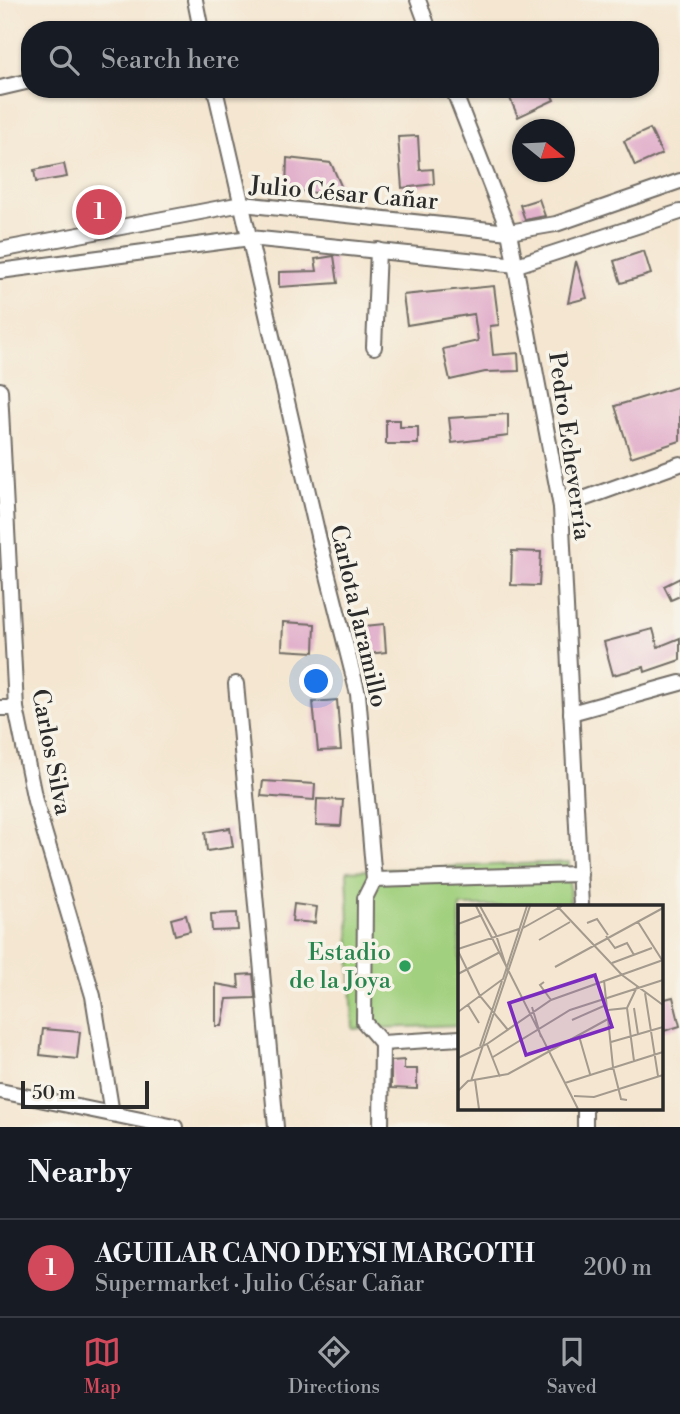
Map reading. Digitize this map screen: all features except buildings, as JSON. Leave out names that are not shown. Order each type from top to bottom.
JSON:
[{"type":"street","points":[[195,0],[199,21]]},
{"type":"street","points":[[418,0],[426,21]]},
{"type":"street","points":[[0,88],[21,83]]},
{"type":"street","name":"Carlota Jaramillo","points":[[217,98],[319,540],[358,694],[374,880],[365,898],[364,1022],[382,1043]]},
{"type":"street","name":"Pedro Echeverría","points":[[457,98],[509,232],[561,507],[581,905]]},
{"type":"street","name":"Julio César Cañar","points":[[0,250],[242,204],[509,232],[556,223],[680,181]]},
{"type":"street","points":[[0,271],[250,238],[517,265],[680,212]]},
{"type":"street","points":[[374,348],[378,250]]},
{"type":"street","name":"Carlos Silva","points":[[0,390],[16,708],[35,801],[93,996],[112,1114]]},
{"type":"street","points":[[561,507],[680,464]]},
{"type":"street","points":[[571,713],[680,683]]},
{"type":"street","points":[[236,684],[276,1127]]},
{"type":"street","points":[[0,708],[16,708]]},
{"type":"street","points":[[374,880],[580,874]]},
{"type":"street","points":[[381,1127],[382,1043],[458,1038]]},
{"type":"street","points":[[0,1091],[175,1127]]},
{"type":"green space","name":"Estadio de la Joya","points":[[569,862],[570,905],[458,905],[458,1025],[353,1029],[347,871]]},
{"type":"place","name":"AGUILAR CANO DEYSI MARGOTH","points":[[99,212]]},
{"type":"place","name":"Estadio de la Joya","points":[[405,966]]}]
